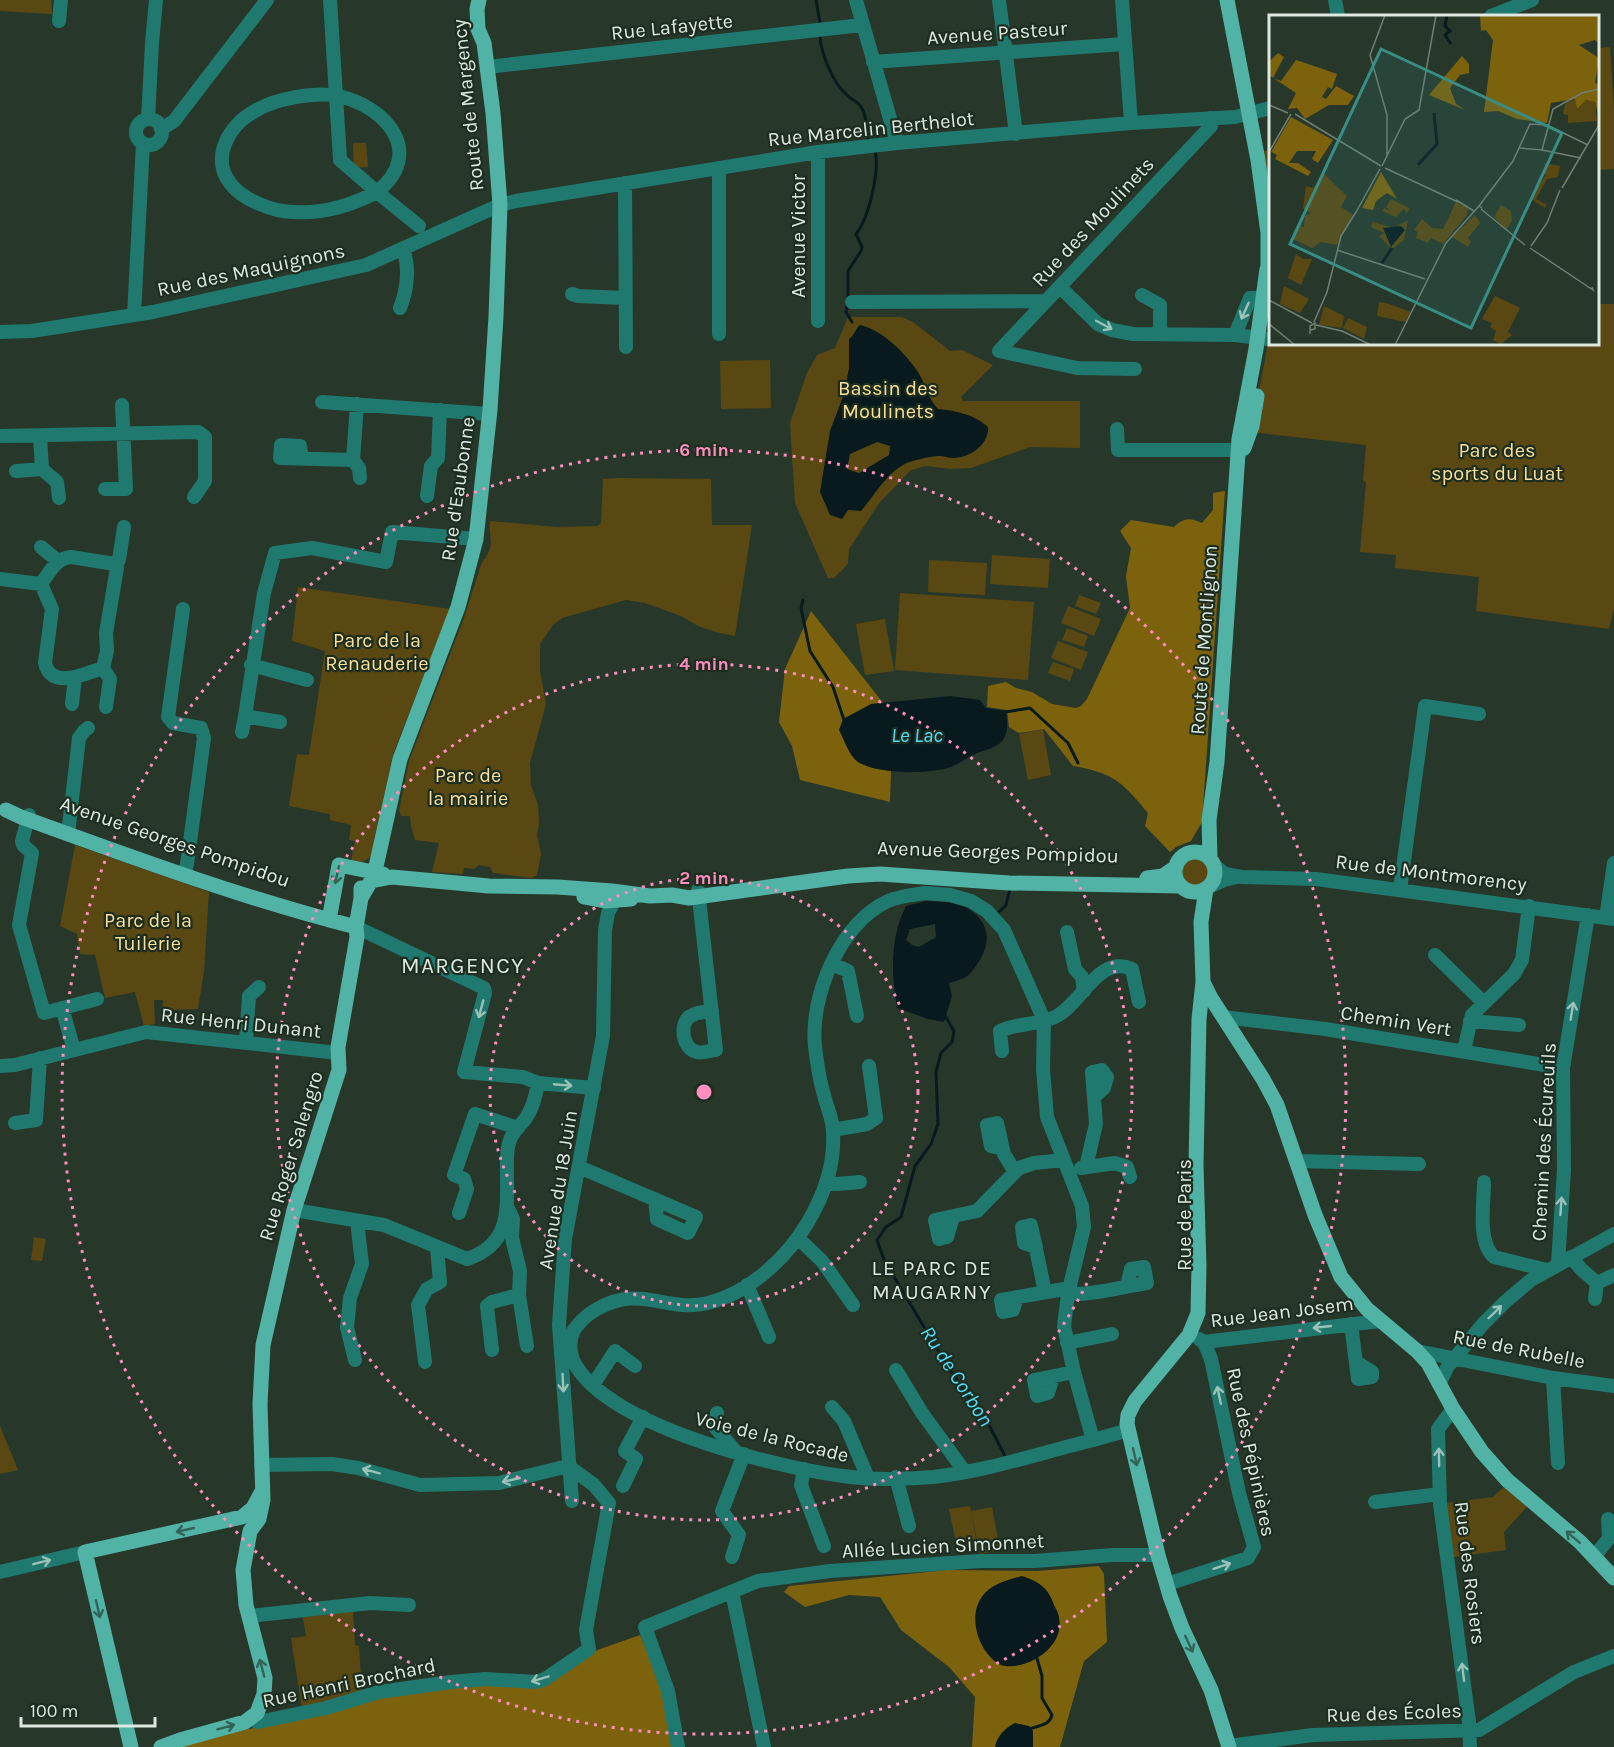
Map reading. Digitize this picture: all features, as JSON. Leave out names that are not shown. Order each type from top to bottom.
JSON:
[{"type":"main road","name":"Route de Margency","points":[[479,0],[478,29],[484,43],[493,113],[500,205]]},
{"type":"main road","name":"Route de Montlignon","points":[[1191,852],[1202,842],[1209,820],[1217,762],[1240,454],[1252,426],[1269,295],[1268,233],[1258,160],[1227,0]]},
{"type":"main road","name":"Rue d'Eaubonne","points":[[375,871],[400,759],[458,607],[476,539],[496,317],[500,205]]},
{"type":"main road","name":"Route de Montlignon","points":[[1262,338],[1263,298],[1267,268]]},
{"type":"main road","name":"Avenue Georges Pompidou","points":[[3,809],[307,915],[330,914],[356,927]]},
{"type":"main road","name":"Route de Montlignon","points":[[1209,820],[1213,862]]},
{"type":"main road","points":[[1191,852],[1202,853],[1213,862],[1215,875],[1209,888],[1197,893],[1183,888],[1175,877],[1176,867],[1182,858],[1191,852]]},
{"type":"main road","name":"Avenue Georges Pompidou","points":[[330,914],[339,865],[375,871],[392,877],[525,887],[576,895],[672,895],[859,875],[904,874],[1009,883],[1183,888]]},
{"type":"main road","name":"Avenue Georges Pompidou","points":[[699,893],[887,867],[1037,879],[1156,878],[1168,874],[1176,867]]},
{"type":"main road","points":[[356,927],[362,881],[367,874],[375,871]]},
{"type":"main road","name":"Avenue Georges Pompidou","points":[[361,898],[371,881],[392,877]]},
{"type":"main road","name":"Rue de Paris","points":[[1183,888],[1196,905],[1201,922],[1203,982],[1198,1019],[1196,1154],[1198,1313],[1196,1338]]},
{"type":"main road","name":"Rue de Paris","points":[[1201,922],[1209,888]]},
{"type":"main road","name":"Rue Roger Salengro","points":[[251,1719],[257,1713],[261,1703],[265,1678],[243,1591],[248,1522],[262,1490],[261,1361],[270,1306],[294,1210],[339,1070],[338,1053],[357,937],[356,927]]},
{"type":"main road","name":"Rue de Paris","points":[[1203,982],[1211,998],[1206,1002],[1204,1010],[1205,1302],[1196,1338],[1135,1401],[1128,1415],[1127,1424],[1158,1556],[1182,1628],[1211,1690],[1229,1746]]},
{"type":"main road","points":[[1211,998],[1271,1091],[1281,1113],[1315,1215],[1341,1277],[1358,1299],[1380,1321],[1428,1363],[1453,1409],[1482,1452],[1507,1480],[1580,1542],[1614,1578]]},
{"type":"main road","points":[[131,1747],[85,1552],[248,1522]]},
{"type":"main road","points":[[161,1747],[251,1719]]},
{"type":"street","points":[[59,21],[61,0]]},
{"type":"street","points":[[148,119],[156,0]]},
{"type":"street","points":[[161,129],[156,122],[148,119],[141,122],[136,129],[137,137],[143,143],[151,144],[158,140],[161,129],[174,121],[267,0]]},
{"type":"street","points":[[330,0],[338,95],[340,160],[418,226]]},
{"type":"street","points":[[856,0],[897,143]]},
{"type":"street","points":[[999,0],[1016,134]]},
{"type":"street","points":[[1122,0],[1131,123]]},
{"type":"street","points":[[1335,0],[1338,15]]},
{"type":"street","points":[[1494,15],[1532,0]]},
{"type":"street","name":"Rue Lafayette","points":[[487,68],[862,26]]},
{"type":"street","name":"Avenue Pasteur","points":[[873,62],[1124,44]]},
{"type":"street","points":[[338,95],[365,107],[384,120],[391,126],[398,141],[397,171],[390,182],[377,192],[344,206],[322,211],[294,213],[273,209],[241,193],[230,183],[223,169],[221,155],[226,138],[238,123],[252,112],[268,104],[286,98],[338,95]]},
{"type":"street","name":"Rue Marcelin Berthelot","points":[[500,205],[719,168],[897,143],[1210,118],[1248,114],[1269,108]]},
{"type":"street","name":"Rue des Moulinets","points":[[1136,369],[1077,368],[999,351],[1210,126],[1210,118]]},
{"type":"street","points":[[134,315],[143,143]]},
{"type":"street","name":"Avenue Victor","points":[[818,153],[818,321]]},
{"type":"street","points":[[719,168],[720,334]]},
{"type":"street","points":[[625,183],[626,347]]},
{"type":"street","name":"Rue des Maquignons","points":[[0,332],[32,331],[134,315],[366,265],[500,205]]},
{"type":"street","points":[[400,308],[406,294],[406,256],[403,249]]},
{"type":"street","points":[[1060,287],[1098,324],[1112,330],[1133,334],[1235,335],[1262,338]]},
{"type":"street","points":[[572,294],[625,298]]},
{"type":"street","points":[[1142,295],[1160,305],[1160,333]]},
{"type":"street","points":[[1235,335],[1250,298],[1263,298]]},
{"type":"street","points":[[852,302],[1045,301]]},
{"type":"street","points":[[322,402],[489,414]]},
{"type":"street","points":[[357,404],[353,460],[359,468],[360,478]]},
{"type":"street","points":[[105,489],[126,489],[122,405]]},
{"type":"street","points":[[427,496],[430,466],[438,458],[440,410]]},
{"type":"street","points":[[1117,429],[1118,450],[1240,454]]},
{"type":"street","points":[[0,436],[198,432],[205,437],[206,481],[194,497]]},
{"type":"street","points":[[40,436],[42,468],[57,482],[60,498]]},
{"type":"street","points":[[302,458],[353,460]]},
{"type":"street","points":[[16,471],[42,468]]},
{"type":"street","points":[[115,564],[119,560],[124,527]]},
{"type":"street","points":[[242,732],[251,665],[274,553],[312,548],[386,562],[392,532],[476,539]]},
{"type":"street","points":[[42,547],[58,561]]},
{"type":"street","points":[[41,584],[58,561],[63,558],[71,557],[115,564]]},
{"type":"street","points":[[106,707],[110,679],[103,668],[107,651],[106,633],[115,587],[117,568],[115,564]]},
{"type":"street","points":[[0,579],[41,584]]},
{"type":"street","points":[[41,584],[52,609],[46,668],[58,678],[75,677],[103,668]]},
{"type":"street","points":[[183,609],[168,717],[173,723],[198,727],[204,734],[184,872]]},
{"type":"street","points":[[251,665],[307,681]]},
{"type":"street","points":[[72,704],[75,677]]},
{"type":"street","points":[[1400,890],[1425,706],[1479,714]]},
{"type":"street","points":[[245,716],[280,722]]},
{"type":"street","points":[[68,831],[79,738],[88,729]]},
{"type":"street","points":[[28,817],[23,845],[32,854],[20,925],[44,1012],[97,999]]},
{"type":"street","name":"Rue de Montmorency","points":[[1213,862],[1225,874],[1242,877],[1316,879],[1610,918]]},
{"type":"street","points":[[1610,918],[1614,863]]},
{"type":"street","name":"Rue de Montmorency","points":[[1209,888],[1224,880],[1242,877]]},
{"type":"street","points":[[699,893],[712,1011]]},
{"type":"street","name":"Voie de la Rocade","points":[[925,893],[971,901],[987,911],[1004,930],[1044,1020],[1043,1069],[1047,1117],[1083,1206],[1084,1227],[1069,1291],[1064,1326],[1092,1440],[965,1472],[932,1477],[854,1478],[740,1454],[692,1439],[624,1407],[593,1385],[574,1363],[570,1349],[572,1336],[578,1325],[599,1308],[625,1298],[690,1306],[709,1303],[747,1286],[770,1268],[798,1238],[818,1204],[831,1165],[833,1130],[818,1070],[814,1041],[818,1008],[832,964],[842,942],[861,920],[888,901],[925,893]]},
{"type":"street","name":"Avenue du 18 Juin","points":[[572,1501],[559,1325],[565,1239],[603,1036],[607,895]]},
{"type":"street","points":[[1465,1046],[1472,1015],[1514,974],[1522,960],[1529,906]]},
{"type":"street","name":"Chemin des Écureuils","points":[[1552,1267],[1564,1170],[1563,1068],[1588,915]]},
{"type":"street","points":[[356,927],[484,988],[485,993],[464,1072],[523,1077],[538,1083],[594,1088]]},
{"type":"street","points":[[1067,932],[1075,969],[1082,976],[1084,991]]},
{"type":"street","points":[[1436,955],[1484,1003]]},
{"type":"street","points":[[832,964],[848,971],[857,1016]]},
{"type":"street","points":[[1002,1051],[1000,1031],[1054,1017],[1064,1011],[1095,977],[1105,970],[1122,964],[1132,969],[1139,1002]]},
{"type":"street","points":[[246,1042],[249,996],[259,987]]},
{"type":"street","points":[[62,1008],[74,1050]]},
{"type":"street","name":"Chemin Vert","points":[[1223,1017],[1325,1029],[1563,1068]]},
{"type":"street","points":[[1470,1021],[1519,1025]]},
{"type":"street","name":"Rue Henri Dunant","points":[[0,1066],[146,1032],[338,1053]]},
{"type":"street","points":[[15,1123],[36,1120],[40,1058]]},
{"type":"street","points":[[833,1130],[867,1124],[876,1118],[869,1066]]},
{"type":"street","points":[[527,1346],[519,1295],[520,1271],[506,1236],[507,1156],[510,1139],[527,1117],[534,1102],[538,1083]]},
{"type":"street","points":[[1086,1167],[1096,1124],[1095,1097]]},
{"type":"street","points":[[459,1213],[467,1189],[464,1179],[454,1175],[475,1114],[518,1128]]},
{"type":"street","points":[[1003,1149],[1008,1163],[1015,1172]]},
{"type":"street","points":[[1297,1161],[1419,1164]]},
{"type":"street","points":[[953,1217],[977,1211],[1015,1172],[1034,1163],[1086,1167],[1115,1163],[1127,1167],[1130,1177]]},
{"type":"street","points":[[579,1167],[655,1199]]},
{"type":"street","points":[[826,1182],[837,1184],[860,1182]]},
{"type":"street","points":[[1484,1182],[1483,1242],[1488,1252],[1494,1257],[1552,1267]]},
{"type":"street","points":[[294,1210],[384,1225],[467,1259],[482,1254],[506,1236]]},
{"type":"street","points":[[356,1360],[347,1327],[350,1298],[362,1264],[357,1221]]},
{"type":"street","points":[[1439,1384],[1448,1366],[1483,1324],[1532,1280],[1614,1234]]},
{"type":"street","points":[[798,1238],[822,1261],[853,1305]]},
{"type":"street","points":[[1036,1247],[1045,1292]]},
{"type":"street","points":[[425,1362],[418,1305],[427,1289],[440,1282],[437,1248]]},
{"type":"street","points":[[1571,1257],[1597,1283]]},
{"type":"street","points":[[1597,1283],[1614,1275]]},
{"type":"street","points":[[1594,1299],[1597,1283]]},
{"type":"street","points":[[747,1286],[769,1337]]},
{"type":"street","points":[[1017,1297],[1045,1292],[1126,1286]]},
{"type":"street","points":[[492,1350],[487,1306],[492,1302],[519,1295]]},
{"type":"street","name":"Rue Jean Josem","points":[[1196,1338],[1380,1321]]},
{"type":"street","points":[[1351,1324],[1356,1362]]},
{"type":"street","points":[[1067,1343],[1112,1334]]},
{"type":"street","name":"Rue des Pépinières","points":[[1167,1584],[1248,1558],[1254,1547],[1239,1493],[1211,1359],[1196,1338]]},
{"type":"street","points":[[593,1385],[615,1351],[635,1365]]},
{"type":"street","name":"Rue de Rubelle","points":[[1417,1351],[1457,1357],[1553,1378],[1614,1386]]},
{"type":"street","points":[[896,1370],[922,1413],[965,1472]]},
{"type":"street","points":[[1053,1377],[1074,1372]]},
{"type":"street","points":[[1553,1378],[1558,1463]]},
{"type":"street","points":[[832,1407],[844,1421],[868,1478]]},
{"type":"street","name":"Rue des Rosiers","points":[[1453,1409],[1438,1429],[1440,1494],[1470,1730],[1470,1747]]},
{"type":"street","points":[[717,1413],[714,1426],[740,1454],[722,1511],[740,1535],[732,1557]]},
{"type":"street","points":[[623,1486],[636,1460],[624,1451],[643,1417]]},
{"type":"street","points":[[1092,1440],[1130,1430]]},
{"type":"street","points":[[261,1465],[332,1464],[358,1468],[420,1485],[499,1483],[568,1467]]},
{"type":"street","name":"Rue Henri Brochard","points":[[251,1719],[258,1722],[286,1717],[379,1692],[451,1682],[485,1679],[536,1682],[589,1649],[586,1630],[609,1503],[594,1485],[568,1467]]},
{"type":"street","points":[[804,1469],[801,1485],[824,1546]]},
{"type":"street","points":[[896,1477],[909,1526]]},
{"type":"street","points":[[1375,1502],[1440,1494]]},
{"type":"street","points":[[1594,1557],[1609,1538],[1608,1519]]},
{"type":"street","points":[[0,1572],[85,1552]]},
{"type":"street","name":"Allée Lucien Simonnet","points":[[678,1747],[668,1691],[645,1627],[758,1581],[830,1571],[981,1561],[1035,1561],[1112,1555],[1158,1556]]},
{"type":"street","points":[[732,1592],[764,1747]]},
{"type":"street","points":[[249,1616],[370,1603],[409,1605]]},
{"type":"street","name":"Rue des Écoles","points":[[1229,1746],[1313,1735],[1479,1730],[1574,1672],[1614,1656]]},
{"type":"green space","points":[[0,0],[51,0],[52,14],[0,11]]},
{"type":"green space","points":[[1610,47],[1614,110],[1614,169],[1599,170],[1599,48]]},
{"type":"green space","points":[[353,143],[366,143],[368,167],[354,168]]},
{"type":"green space","points":[[1269,150],[1269,187],[1264,151]]},
{"type":"green space","name":"Parc des sports du Luat","points":[[1599,304],[1614,304],[1614,608],[1609,629],[1476,611],[1479,577],[1395,568],[1396,555],[1360,552],[1366,482],[1363,481],[1366,445],[1251,432],[1269,338],[1269,345],[1599,345]]},
{"type":"green space","name":"Bassin des Moulinets","points":[[848,317],[902,317],[913,322],[950,351],[962,350],[993,365],[961,397],[963,401],[1080,401],[1080,448],[1030,447],[971,468],[951,469],[926,466],[911,470],[880,502],[849,549],[848,564],[834,578],[828,578],[795,503],[790,423],[807,373],[817,355],[835,348]]},
{"type":"green space","points":[[770,360],[771,408],[721,409],[720,361]]},
{"type":"green space","name":"Parc de la mairie","points":[[603,479],[711,479],[712,525],[752,525],[735,636],[698,626],[681,616],[645,603],[626,600],[562,618],[553,625],[540,644],[540,671],[546,704],[530,763],[531,785],[538,805],[537,835],[541,854],[537,875],[531,878],[493,873],[490,867],[479,865],[474,869],[464,868],[463,874],[432,872],[439,843],[415,840],[410,816],[401,816],[399,811],[409,761],[464,618],[482,562],[491,546],[490,521],[557,527],[598,526],[601,523]]},
{"type":"green space","points":[[992,555],[1050,559],[1048,588],[990,584]]},
{"type":"green space","points":[[929,560],[987,563],[985,595],[928,592]]},
{"type":"green space","name":"Parc de la Renauderie","points":[[298,587],[450,609],[393,754],[371,857],[362,862],[351,861],[355,841],[349,840],[351,825],[330,820],[330,814],[289,806],[297,754],[309,755],[325,651],[292,641]]},
{"type":"green space","points":[[900,593],[1034,602],[1028,680],[895,670]]},
{"type":"green space","points":[[1079,595],[1101,603],[1096,614],[1075,606]]},
{"type":"green space","points":[[1068,606],[1101,619],[1094,636],[1061,623]]},
{"type":"green space","points":[[885,619],[894,671],[865,675],[856,624]]},
{"type":"green space","points":[[1067,628],[1088,636],[1084,647],[1062,640]]},
{"type":"green space","points":[[1058,641],[1088,652],[1081,670],[1051,658]]},
{"type":"green space","points":[[1053,662],[1074,669],[1070,681],[1048,673]]},
{"type":"green space","points":[[1043,729],[1051,775],[1028,780],[1019,734]]},
{"type":"green space","name":"Parc de la Tuilerie","points":[[75,845],[209,892],[204,971],[198,1009],[162,1010],[163,1000],[154,1000],[155,1024],[144,1026],[135,992],[105,998],[95,955],[80,954],[77,934],[60,926]]},
{"type":"green space","points":[[1196,859],[1206,863],[1210,873],[1206,883],[1196,887],[1186,883],[1182,873],[1186,863]]},
{"type":"green space","points":[[34,1237],[46,1239],[42,1261],[31,1260]]},
{"type":"green space","points":[[0,1426],[18,1470],[0,1474]]},
{"type":"green space","points":[[1504,1487],[1527,1507],[1504,1532],[1506,1550],[1454,1557],[1446,1503],[1493,1497]]},
{"type":"green space","points":[[970,1506],[978,1549],[958,1553],[949,1509]]},
{"type":"green space","points":[[992,1507],[1000,1550],[980,1554],[971,1511]]},
{"type":"green space","points":[[353,1609],[355,1645],[359,1646],[362,1691],[302,1709],[291,1638],[306,1636],[302,1612]]},
{"type":"shaded area","points":[[1225,491],[1202,822],[1191,841],[1170,852],[1145,826],[1148,813],[1124,786],[1098,772],[1073,766],[1044,729],[1019,733],[1009,727],[1007,710],[987,707],[988,686],[1006,682],[1016,688],[1032,692],[1052,704],[1076,708],[1081,706],[1087,699],[1130,608],[1126,576],[1131,548],[1120,531],[1131,520],[1174,527],[1187,519],[1202,523],[1213,510],[1213,493]]},
{"type":"shaded area","points":[[811,611],[883,703],[871,704],[855,759],[859,763],[891,771],[890,802],[800,780],[792,746],[779,722],[785,669]]},
{"type":"shaded area","points":[[1099,1566],[1104,1574],[1107,1642],[1084,1661],[1060,1747],[972,1747],[975,1697],[949,1667],[901,1630],[880,1597],[849,1595],[805,1607],[784,1592],[789,1586],[947,1570],[1037,1571]]},
{"type":"shaded area","points":[[640,1635],[665,1692],[674,1747],[171,1747],[186,1740],[283,1723],[380,1694],[483,1683],[544,1686],[589,1653]]},
{"type":"water","name":"Bassin des Moulinets","points":[[860,325],[869,328],[885,337],[907,358],[918,372],[938,409],[971,416],[988,427],[982,445],[972,453],[953,458],[931,457],[900,467],[887,478],[861,511],[848,510],[842,519],[830,515],[820,492],[830,431],[844,394],[849,368],[849,339]],"holes":[[[877,442],[890,446],[889,455],[859,473],[847,469],[850,454]]]},
{"type":"water","name":"Le Lac","points":[[950,696],[980,700],[986,708],[1006,711],[1006,735],[1001,742],[948,768],[924,772],[900,772],[877,769],[858,762],[849,752],[839,730],[843,719],[871,704]]},
{"type":"water","points":[[926,901],[957,904],[975,914],[984,926],[987,940],[978,963],[966,977],[949,983],[952,996],[944,1022],[897,1008],[893,956],[897,930],[906,906]],"holes":[[[935,924],[936,937],[919,947],[906,940],[910,929]]]},
{"type":"water","points":[[1022,1576],[1046,1589],[1058,1615],[1059,1628],[1057,1638],[1044,1654],[1025,1664],[1005,1666],[990,1657],[979,1640],[975,1621],[976,1612],[983,1595],[990,1588]]},
{"type":"water","points":[[1015,1723],[1029,1726],[1033,1731],[1033,1747],[995,1747],[1002,1733]]},
{"type":"waterway","name":"Ru de Corbon","points":[[816,0],[820,23]]},
{"type":"waterway","name":"Ru de Corbon","points":[[820,36],[833,76],[842,90],[858,103],[863,111],[868,139]]},
{"type":"waterway","name":"Ru de Corbon","points":[[848,298],[848,271],[862,247],[856,234],[869,206],[875,181],[875,150]]},
{"type":"waterway","name":"Ru de Corbon","points":[[847,305],[846,312],[852,322]]},
{"type":"waterway","name":"Ru de Corbon","points":[[803,600],[801,608],[810,651],[833,687],[844,720]]},
{"type":"waterway","name":"Ru de Corbon","points":[[1005,712],[1030,708],[1068,743],[1078,763]]},
{"type":"waterway","name":"Ru de Corbon","points":[[998,913],[1006,905],[1010,889]]},
{"type":"waterway","name":"Ru de Corbon","points":[[943,1012],[954,1031],[952,1042],[941,1053],[936,1072],[938,1124],[931,1144],[915,1166],[901,1217],[886,1227],[877,1240],[884,1260],[948,1367],[990,1427],[1006,1458]]},
{"type":"waterway","points":[[1030,1729],[1046,1723],[1052,1715],[1042,1698],[1042,1676],[1036,1655]]},
{"type":"district","name":"MARGENCY","points":[[463,966]]},
{"type":"district","name":"LE PARC DE MAUGARNY","points":[[932,1280]]}]
